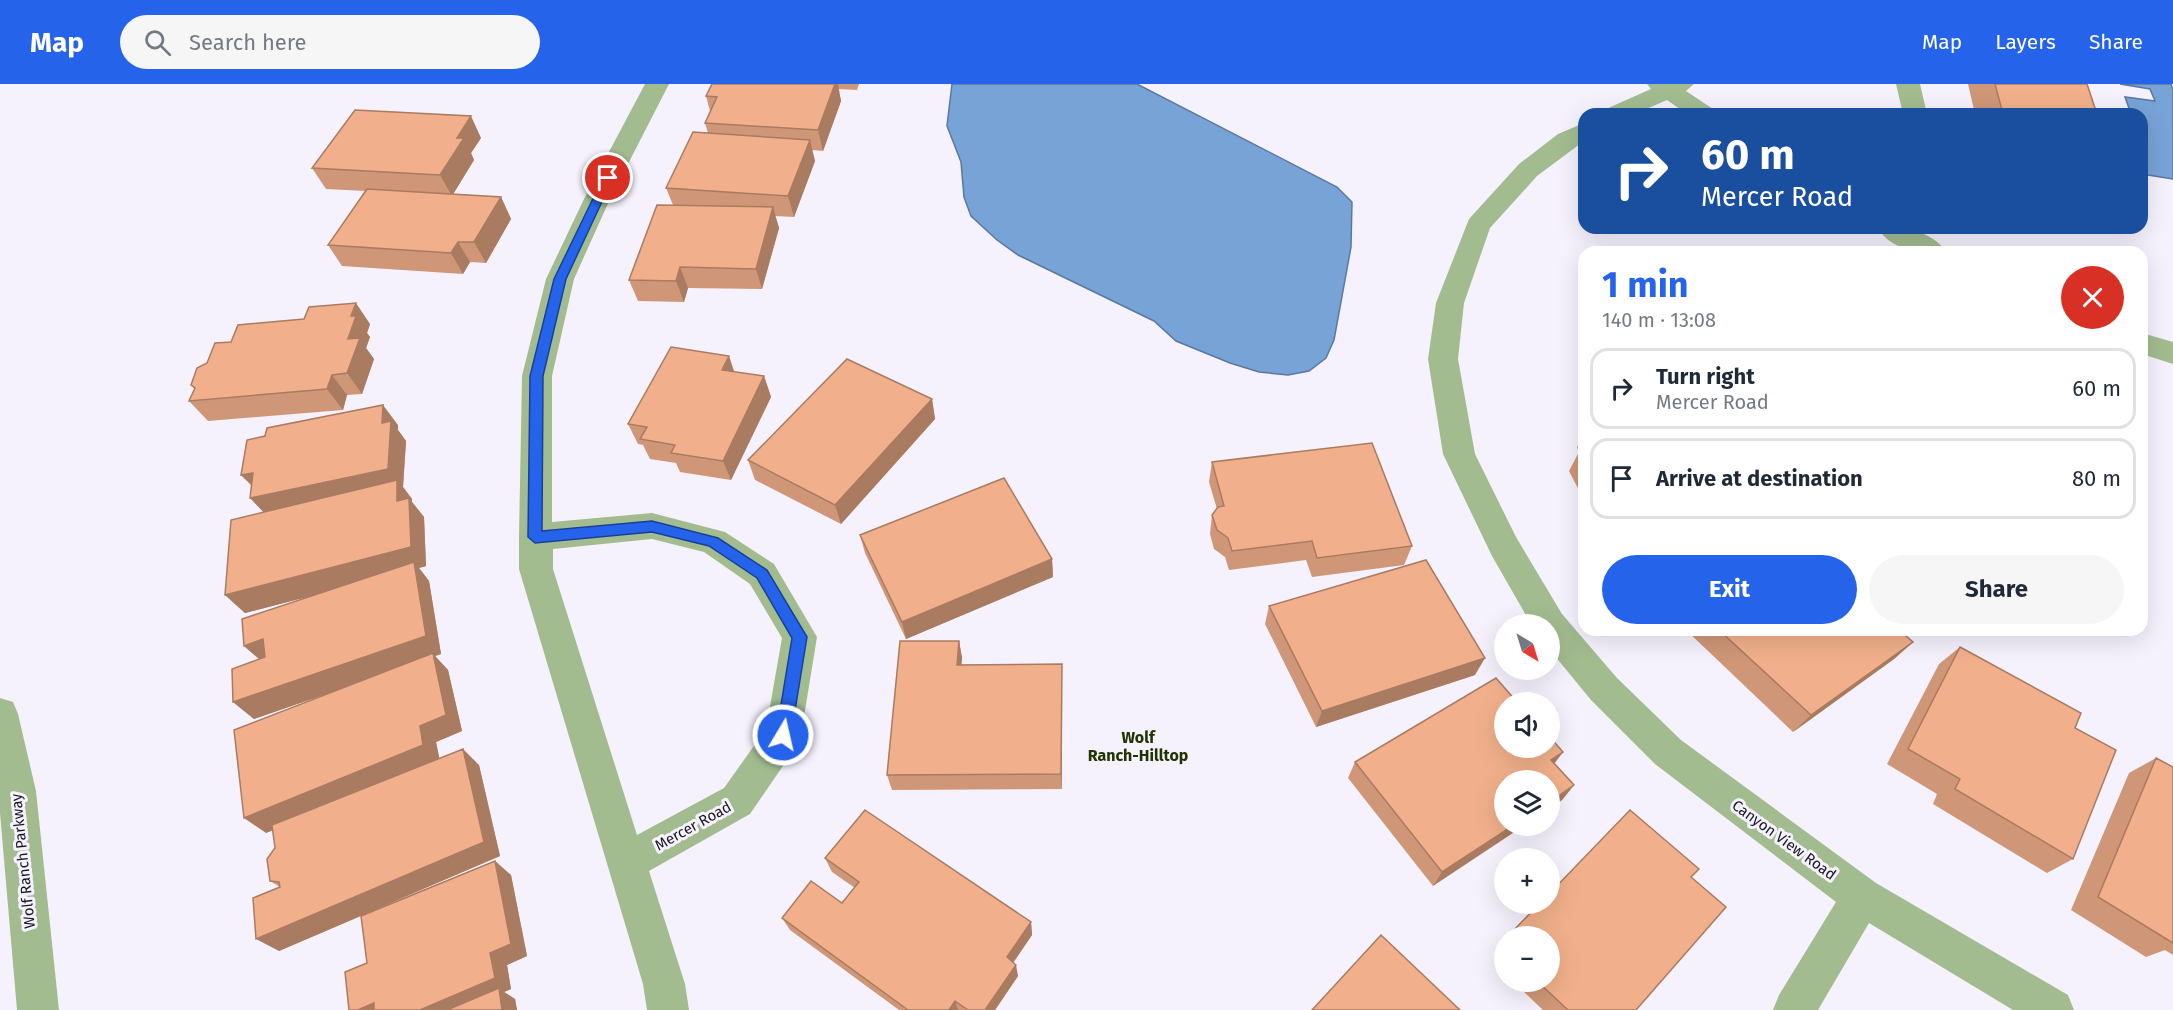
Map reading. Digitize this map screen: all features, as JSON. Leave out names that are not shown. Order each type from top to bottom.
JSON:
[{"type":"street","points":[[657,84],[597,199],[560,279],[537,376],[535,537],[536,569],[664,984],[669,1010]]},
{"type":"street","points":[[1908,84],[1914,108]]},
{"type":"street","points":[[1627,108],[1670,86],[1697,108]]},
{"type":"street","name":"Canyon View Road","points":[[1543,614],[1504,546],[1460,454],[1443,359],[1450,303],[1478,225],[1528,170],[1578,134]]},
{"type":"street","points":[[1901,234],[1922,246]]},
{"type":"street","points":[[2148,345],[2173,353]]},
{"type":"street","name":"Mercer Road","points":[[535,537],[652,526],[713,542],[762,574],[800,637],[783,735],[737,801],[627,862]]},
{"type":"street","name":"Canyon View Road","points":[[1560,638],[1604,689],[1668,752],[1862,897],[2053,1010]]},
{"type":"street","name":"Wolf Ranch Parkway","points":[[0,714],[17,791],[38,1010]]},
{"type":"street","points":[[1794,1010],[1862,897]]},
{"type":"water","points":[[952,84],[1137,84],[1337,187],[1352,202],[1351,247],[1334,340],[1326,358],[1309,371],[1288,375],[1259,372],[1230,363],[1176,341],[1154,321],[1018,255],[997,240],[971,216],[964,197],[961,162],[947,126]]},
{"type":"water","points":[[2120,84],[2171,84],[2173,90],[2173,179],[2148,175],[2148,108],[2129,108],[2125,97],[2155,101],[2150,89]]},
{"type":"building","points":[[712,84],[835,84],[818,130],[705,123],[717,97],[706,96]]},
{"type":"building","points":[[1995,84],[2087,84],[2095,108],[2001,108]]},
{"type":"building","points":[[355,110],[471,116],[457,138],[464,138],[440,175],[312,168]]},
{"type":"building","points":[[693,132],[810,140],[788,196],[666,188]]},
{"type":"building","points":[[367,189],[501,197],[474,242],[458,242],[451,253],[328,245]]},
{"type":"building","points":[[657,205],[773,207],[756,269],[680,267],[676,281],[629,280]]},
{"type":"building","points":[[356,303],[351,316],[356,316],[348,339],[360,338],[347,373],[332,375],[327,389],[189,401],[195,388],[191,385],[197,368],[207,363],[215,343],[231,342],[238,325],[304,319],[309,307]]},
{"type":"building","points":[[671,347],[729,356],[722,370],[764,376],[723,461],[671,453],[675,445],[640,439],[647,427],[628,424]]},
{"type":"building","points":[[847,359],[932,399],[835,505],[748,460]]},
{"type":"building","points":[[383,405],[382,423],[391,421],[388,469],[250,498],[253,473],[241,475],[247,440],[265,436],[267,428]]},
{"type":"building","points":[[1372,443],[1412,546],[1317,558],[1312,541],[1232,551],[1228,538],[1217,530],[1212,515],[1218,507],[1224,506],[1212,462]]},
{"type":"building","points":[[1004,478],[1052,559],[902,622],[860,535]]},
{"type":"building","points":[[397,480],[397,501],[409,498],[411,547],[225,595],[231,520]]},
{"type":"building","points":[[1426,560],[1485,658],[1322,711],[1269,606]]},
{"type":"building","points":[[414,562],[426,636],[233,702],[232,669],[265,657],[263,639],[244,646],[242,619]]},
{"type":"building","points":[[1725,636],[1906,636],[1913,642],[1811,715]]},
{"type":"building","points":[[900,641],[959,641],[957,665],[1062,664],[1061,774],[887,775]]},
{"type":"building","points":[[1960,647],[2081,713],[2075,728],[2116,750],[2073,859],[1955,789],[1960,779],[1908,749]]},
{"type":"building","points":[[433,653],[446,715],[420,726],[423,745],[244,818],[234,730]]},
{"type":"building","points":[[1494,679],[1498,680],[1508,692],[1494,692],[1494,758],[1554,758],[1551,760],[1574,785],[1560,795],[1560,770],[1494,770],[1494,836],[1497,836],[1442,872],[1355,762]]},
{"type":"building","points":[[463,749],[484,842],[256,939],[253,898],[280,887],[279,882],[270,881],[267,859],[275,848],[272,825]]},
{"type":"building","points":[[2156,758],[2173,767],[2173,943],[2098,897]]},
{"type":"building","points":[[865,810],[1031,922],[1007,957],[1016,965],[985,1010],[968,1010],[955,1001],[949,1010],[908,1010],[782,918],[811,881],[842,903],[859,882],[825,858]]},
{"type":"building","points":[[1630,810],[1699,869],[1691,877],[1726,907],[1636,1010],[1568,1010],[1549,992],[1560,992],[1560,926],[1518,926],[1529,914],[1560,914],[1560,883]]},
{"type":"building","points":[[495,861],[511,944],[490,953],[495,978],[420,1010],[374,1010],[374,1003],[358,1010],[349,1010],[345,972],[367,963],[361,916]]},
{"type":"building","points":[[1381,935],[1460,1010],[1312,1010]]},
{"type":"building","points":[[499,988],[502,1010],[447,1010]]},
{"type":"district","name":"Wolf Ranch-Hilltop","points":[[1138,746]]},
{"type":"route","points":[[608,178],[560,279],[537,376],[535,537],[652,526],[713,542],[762,574],[800,637],[783,735]]}]
